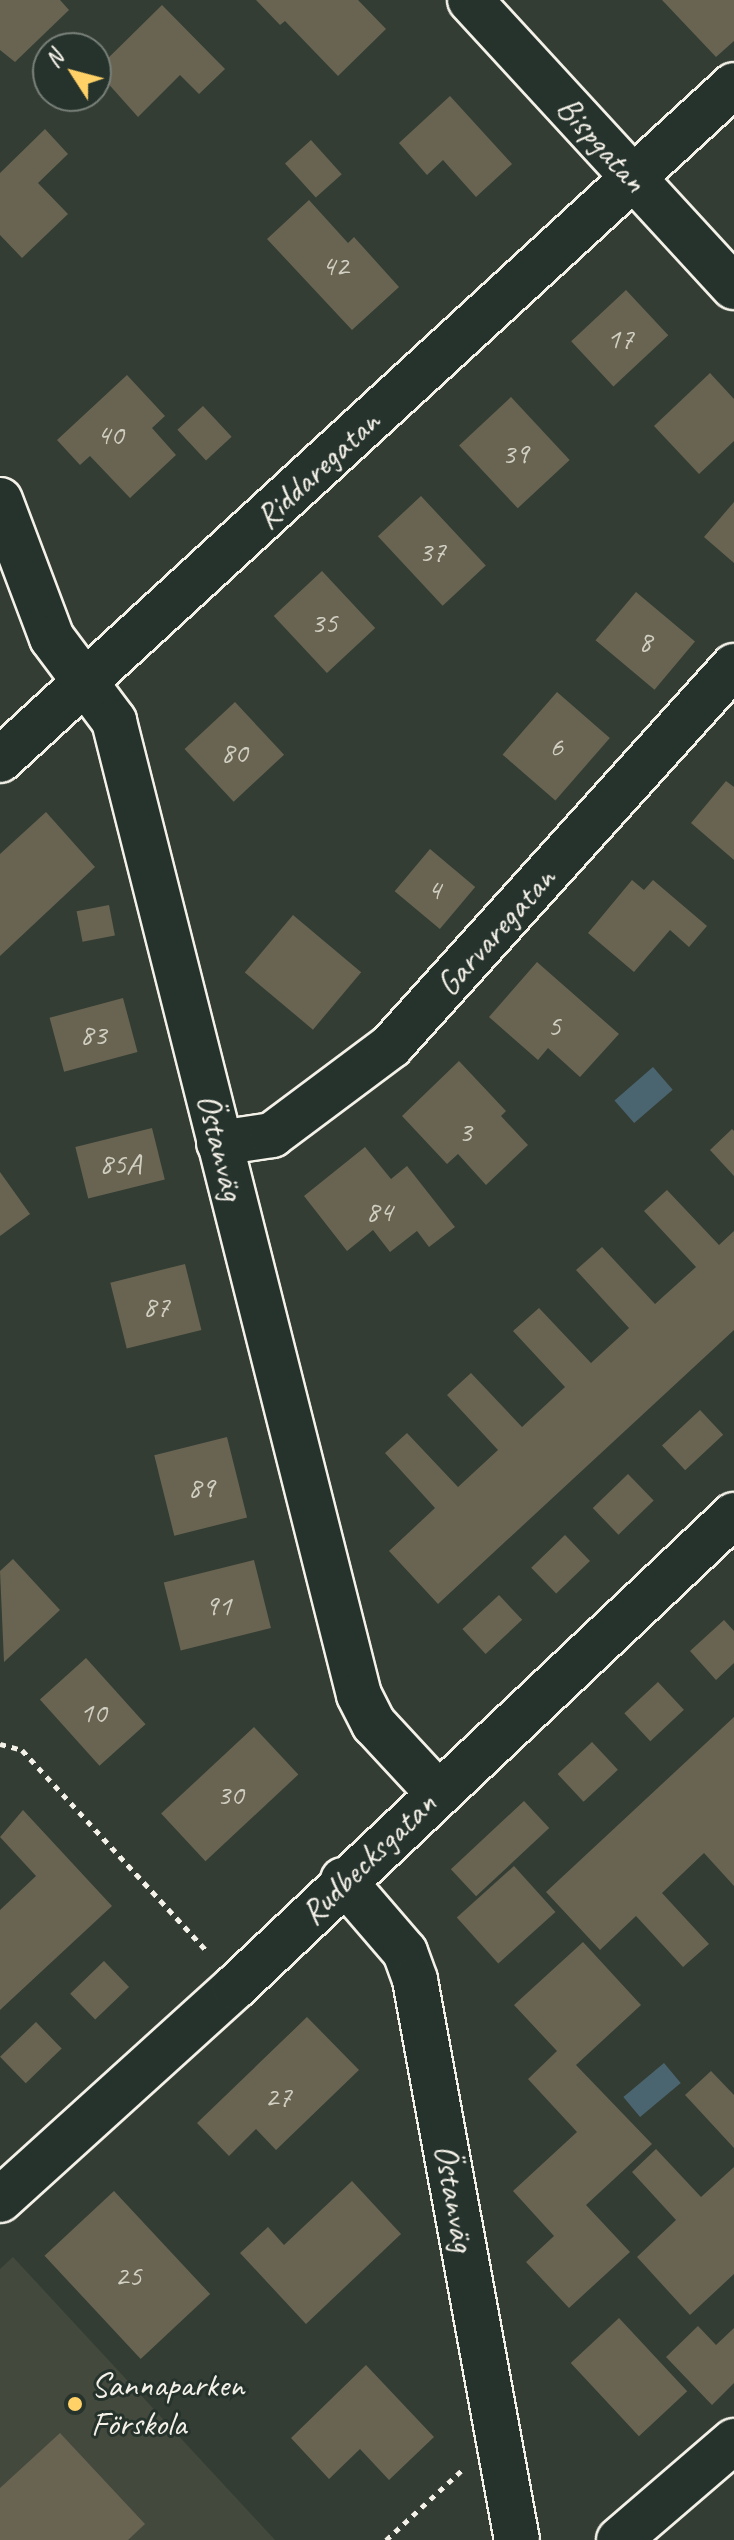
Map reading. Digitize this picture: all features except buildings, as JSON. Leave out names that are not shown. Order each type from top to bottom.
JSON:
[{"type":"street","name":"Bispgatan","points":[[470,0],[734,287]]},
{"type":"street","name":"Riddaregatan","points":[[0,760],[734,85]]},
{"type":"street","name":"Östanväg","points":[[0,500],[52,638],[114,721],[359,1695],[374,1724],[437,1792]]},
{"type":"street","name":"Garvaregatan","points":[[219,1143],[272,1135],[391,1046],[734,666]]},
{"type":"street","name":"Rudbecksgatan","points":[[0,2200],[235,1987],[343,1880],[734,1515]]},
{"type":"street","name":"Östanväg","points":[[343,1880],[405,1952],[415,1980],[517,2540]]},
{"type":"street","points":[[619,2540],[734,2441]]},
{"type":"path","points":[[0,1744],[22,1750],[207,1951]]},
{"type":"path","points":[[386,2540],[498,2436]]},
{"type":"shaded area","name":"Sannaparken Förskola","points":[[13,2257],[275,2540],[0,2540],[0,2269]]},
{"type":"water","points":[[653,1067],[673,1090],[634,1123],[615,1100]]},
{"type":"water","points":[[664,2063],[681,2083],[640,2117],[623,2097]]},
{"type":"place","name":"Sannaparken Förskola","points":[[75,2404]]}]
